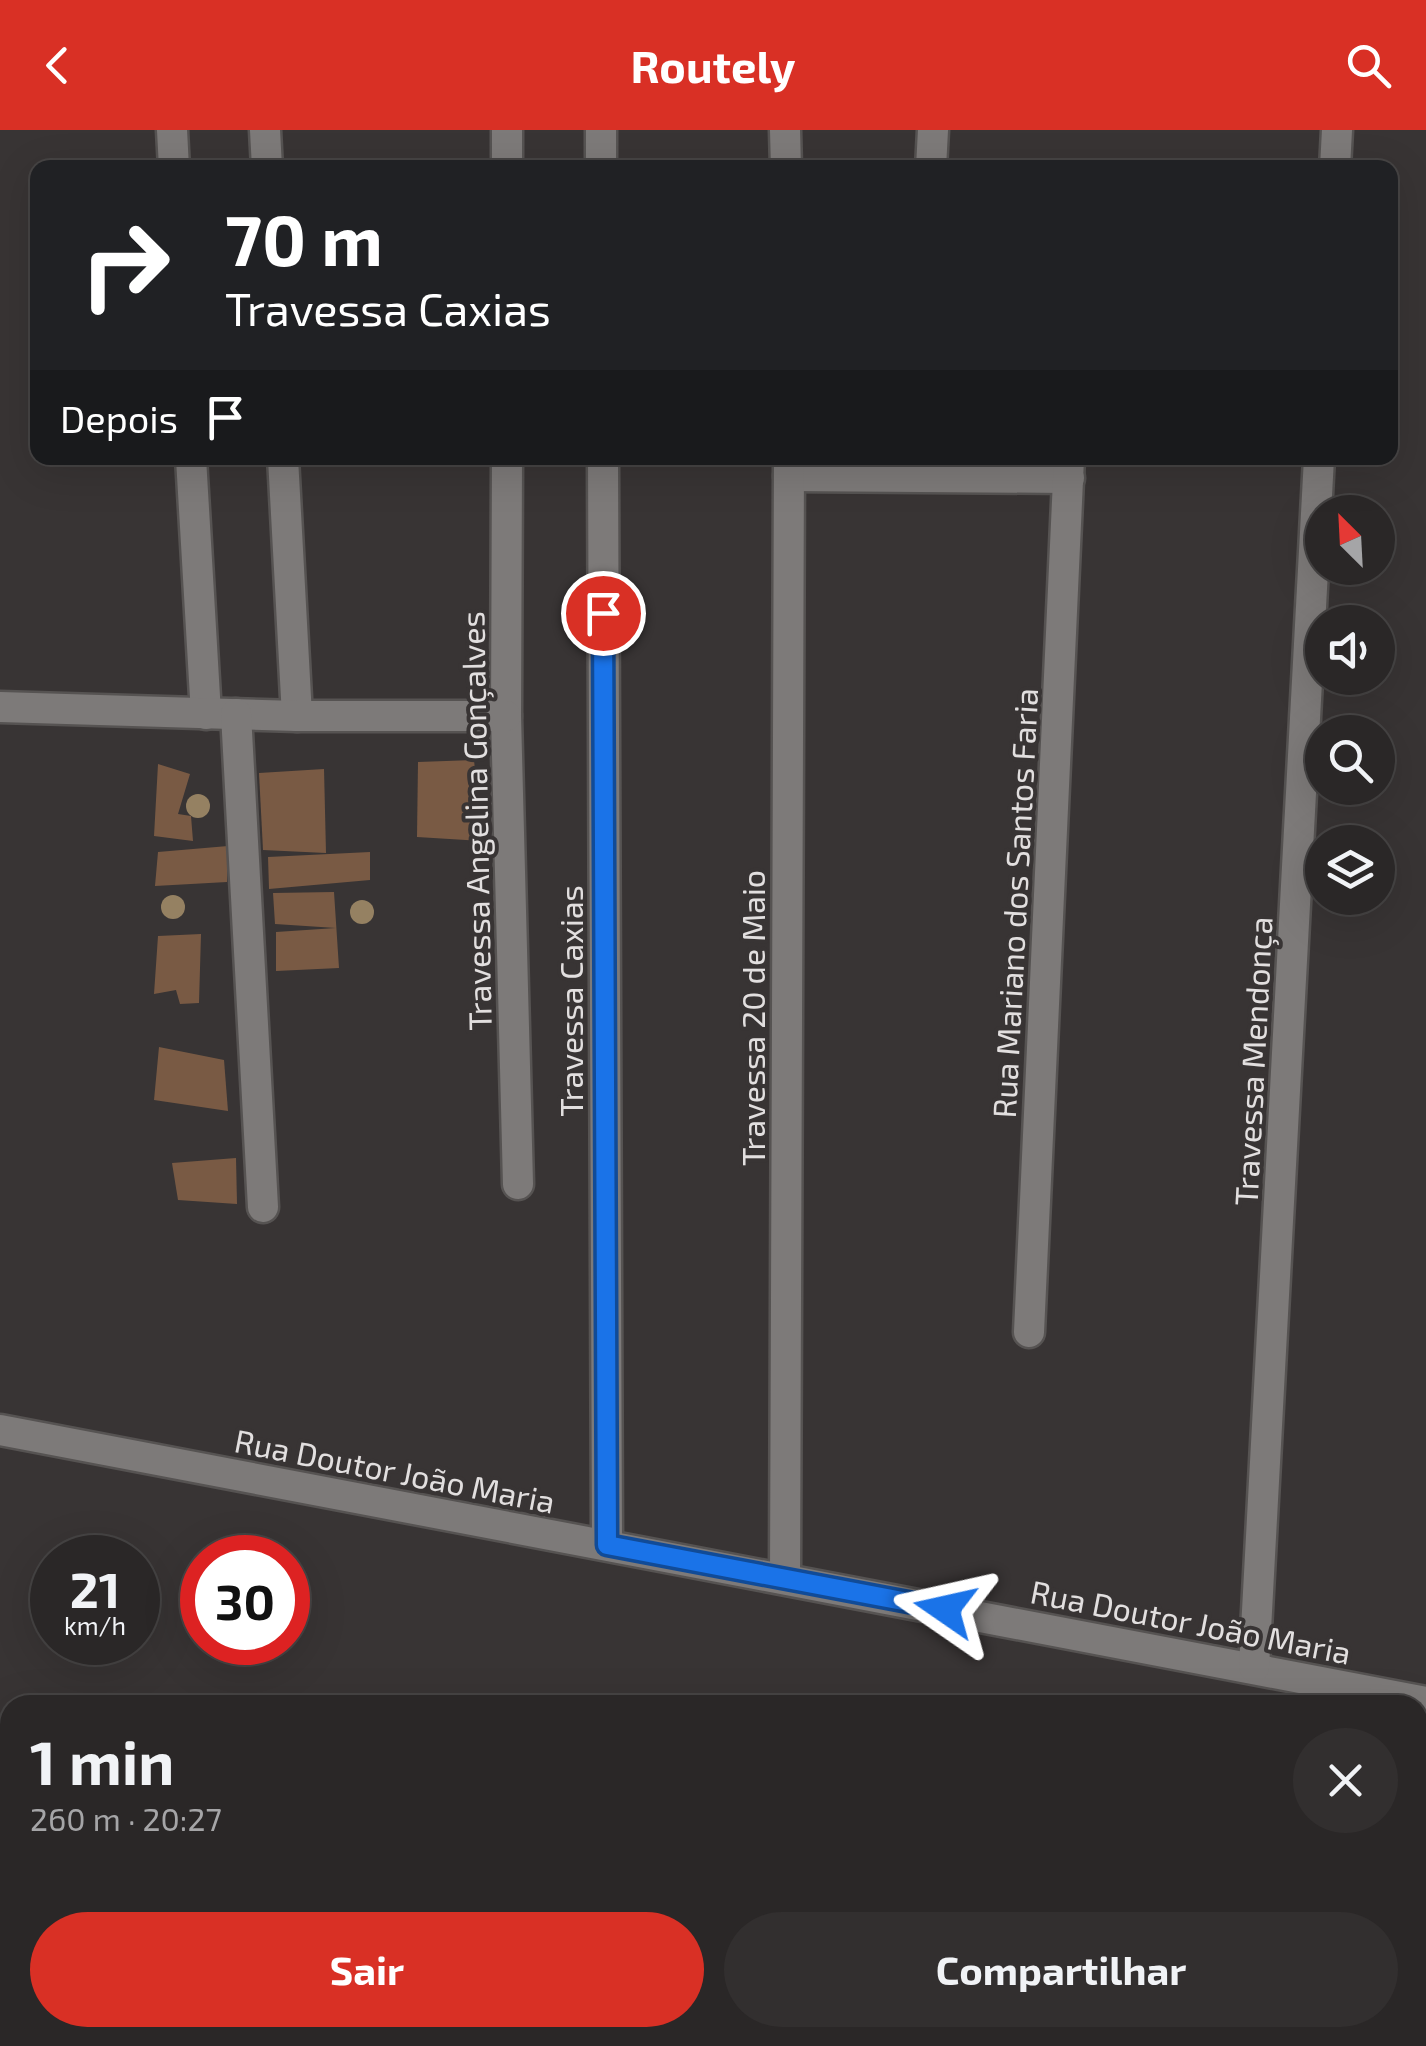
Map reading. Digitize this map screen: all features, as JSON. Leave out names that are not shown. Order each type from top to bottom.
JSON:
[{"type":"street","points":[[172,130],[174,160]]},
{"type":"street","points":[[265,130],[267,160]]},
{"type":"street","points":[[507,160],[508,130]]},
{"type":"street","points":[[601,130],[602,160]]},
{"type":"street","points":[[785,130],[786,160]]},
{"type":"street","points":[[931,160],[932,130]]},
{"type":"street","points":[[1335,160],[1337,130]]},
{"type":"street","points":[[192,465],[221,714],[263,1207]]},
{"type":"street","points":[[283,465],[297,716]]},
{"type":"street","name":"Travessa Angelina Gonçalves","points":[[506,465],[506,716],[518,1184]]},
{"type":"street","name":"Travessa Caxias","points":[[602,465],[607,1545]]},
{"type":"street","name":"Travessa Mendonça","points":[[1254,1667],[1320,465]]},
{"type":"street","name":"Rua Mariano dos Santos Faria","points":[[789,467],[1069,468],[1029,1332]]},
{"type":"street","name":"Travessa 20 de Maio","points":[[785,1579],[789,467]]},
{"type":"street","points":[[0,707],[297,716],[506,716]]},
{"type":"street","name":"Rua Doutor João Maria","points":[[0,1430],[1392,1695]]},
{"type":"building","points":[[474,760],[482,841],[417,837],[418,762]]},
{"type":"building","points":[[158,764],[190,774],[178,814],[191,816],[193,841],[154,836]]},
{"type":"building","points":[[324,769],[326,853],[263,850],[259,773]]},
{"type":"building","points":[[228,846],[227,882],[155,886],[158,852]]},
{"type":"building","points":[[370,852],[370,880],[269,889],[268,857]]},
{"type":"building","points":[[334,892],[339,968],[276,971],[276,932],[336,928],[275,924],[273,893]]},
{"type":"building","points":[[201,934],[199,1003],[180,1004],[176,990],[154,994],[158,936]]},
{"type":"building","points":[[159,1047],[224,1060],[228,1111],[154,1100]]},
{"type":"building","points":[[236,1158],[237,1204],[178,1200],[172,1163]]},
{"type":"route","points":[[603,613],[607,1545],[945,1609]]}]
